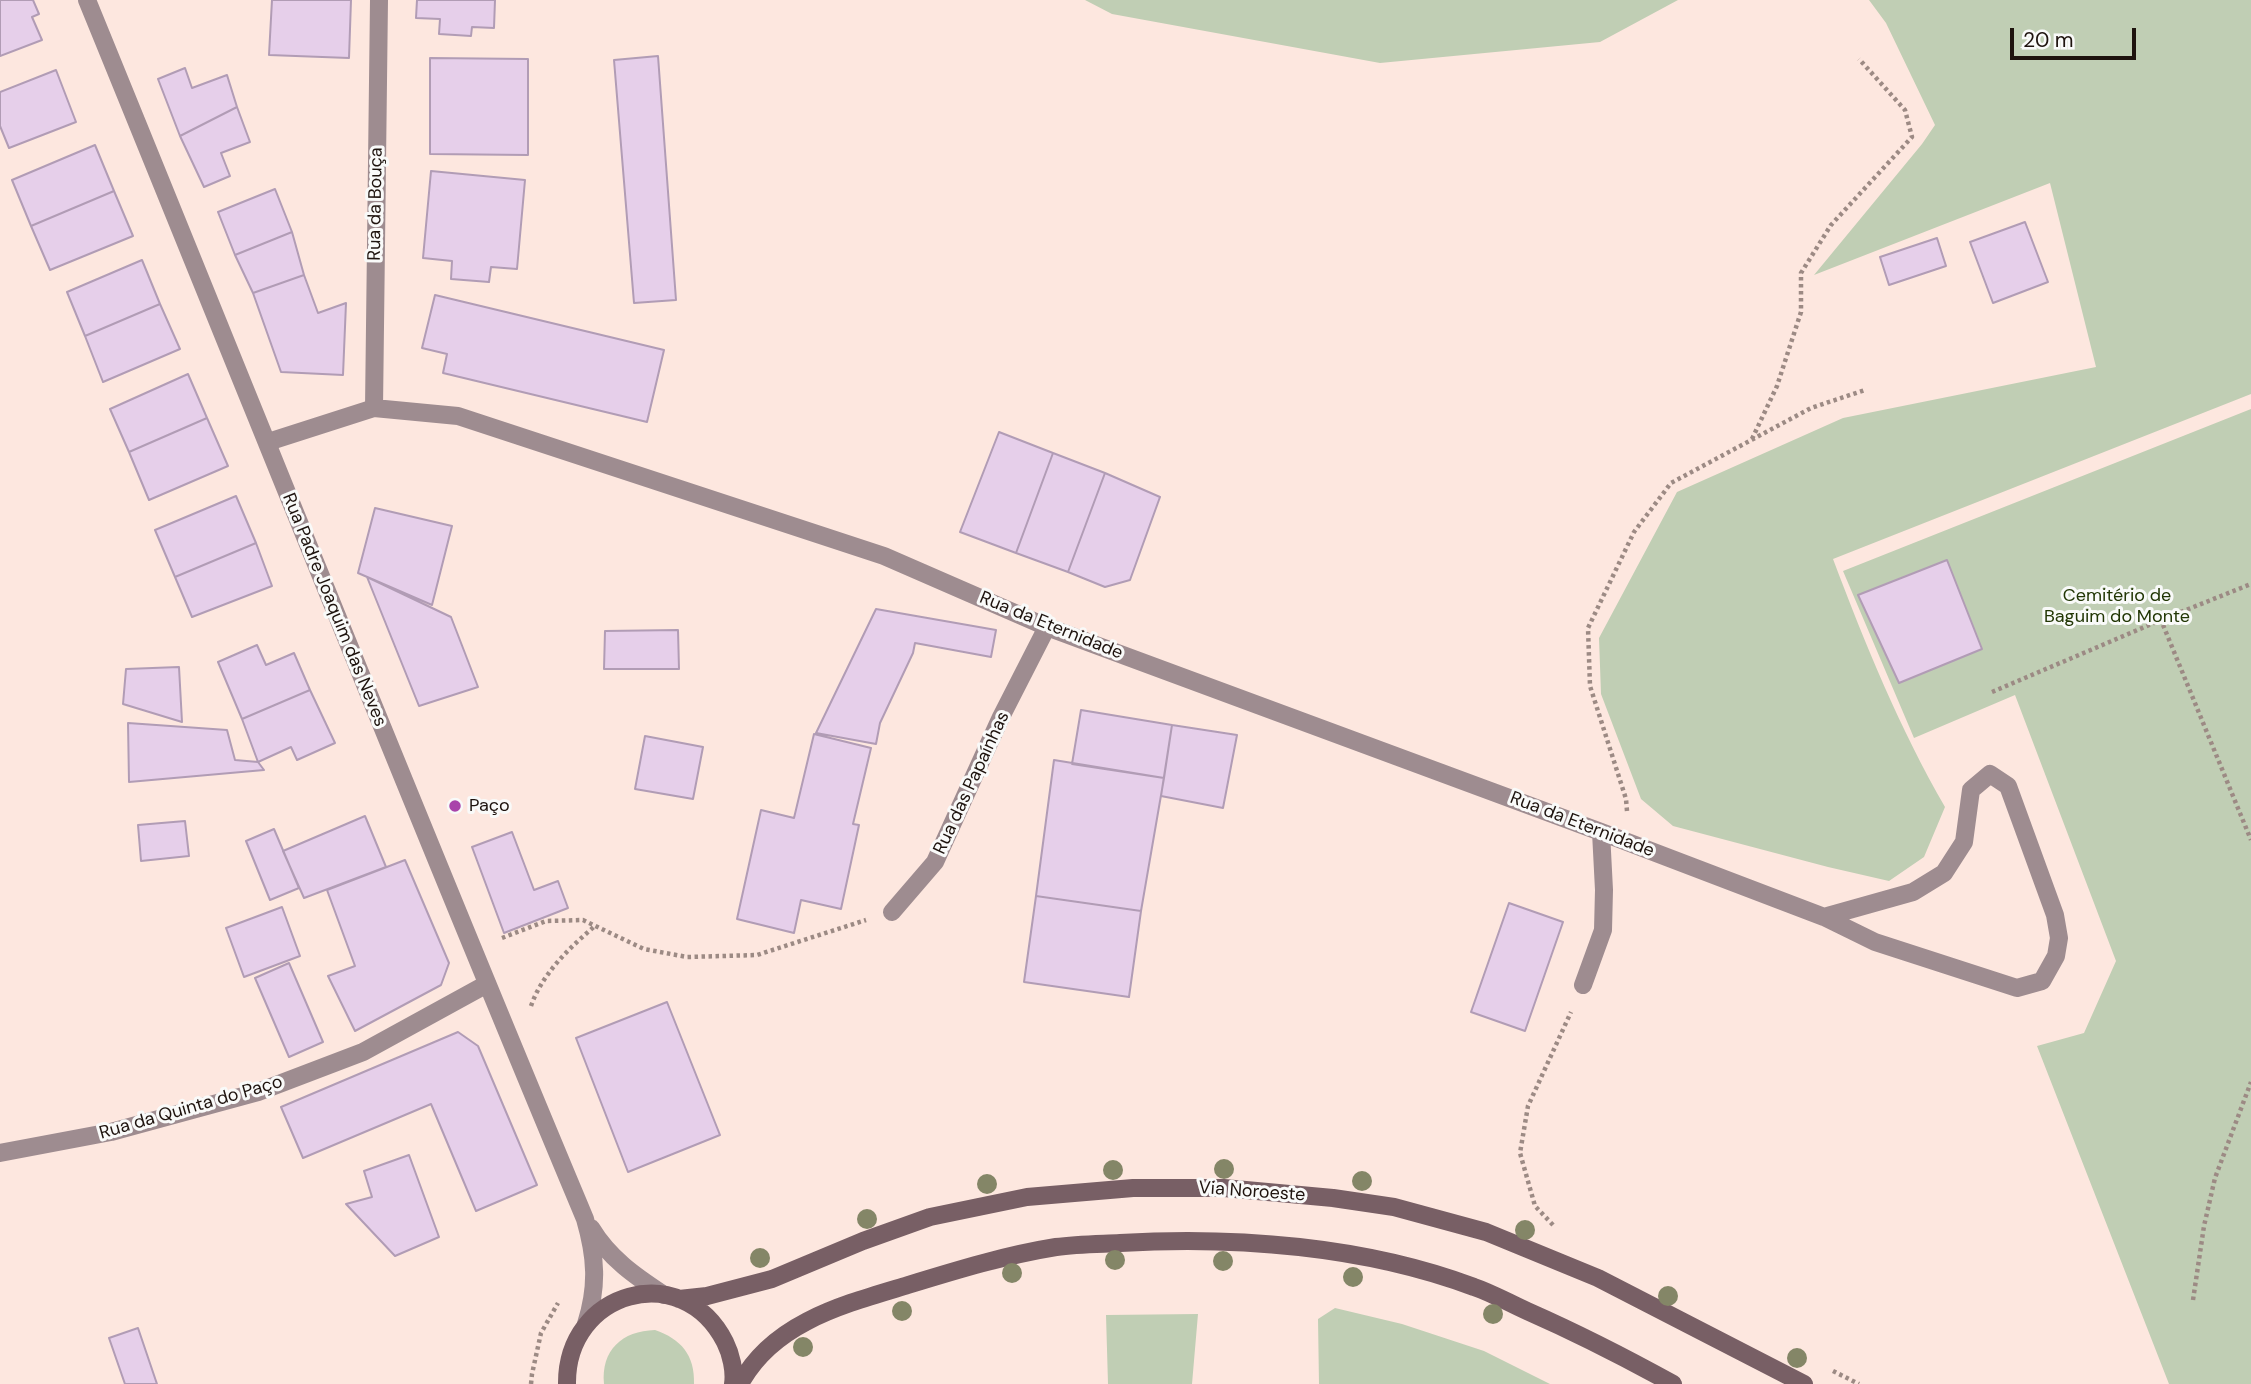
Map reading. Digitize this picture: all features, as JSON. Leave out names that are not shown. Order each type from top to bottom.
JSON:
[{"type":"main road","name":"Via Noroeste","points":[[586,1324],[615,1301],[642,1294],[706,1296],[772,1279],[863,1241],[930,1217],[1027,1197],[1133,1188],[1224,1188],[1333,1198],[1394,1208],[1486,1232],[1598,1278],[1804,1384]]},
{"type":"main road","points":[[740,1384],[750,1367],[796,1326],[871,1296],[983,1262],[1058,1247],[1202,1240],[1304,1247],[1403,1265],[1474,1287],[1576,1333],[1674,1384]]},
{"type":"main road","points":[[671,1297],[696,1307],[717,1326],[729,1352],[733,1384]]},
{"type":"main road","points":[[567,1384],[567,1364],[576,1339],[586,1324]]},
{"type":"street","name":"Rua Padre Joaquim das Neves","points":[[87,0],[268,442],[349,650],[585,1219],[593,1245],[595,1281],[593,1302],[586,1324]]},
{"type":"street","name":"Rua da Bouça","points":[[374,408],[379,0]]},
{"type":"street","name":"Rua da Eternidade","points":[[268,442],[374,408],[458,416],[884,556],[1047,627],[1631,843],[1824,917],[1875,942],[2017,988],[2042,981],[2056,956],[2059,938],[2055,915],[2008,786],[1990,774],[1971,790],[1964,842],[1944,873],[1913,892],[1824,917]]},
{"type":"street","name":"Rua das Papaínhas","points":[[892,912],[935,862],[1001,717],[1047,627]]},
{"type":"street","points":[[1583,985],[1603,930],[1601,832]]},
{"type":"street","name":"Rua da Quinta do Paço","points":[[0,1153],[111,1132],[258,1092],[363,1052],[486,984]]},
{"type":"street","name":"Rua Padre Joaquim das Neves","points":[[585,1219],[615,1259],[671,1297]]},
{"type":"path","points":[[1751,440],[1777,386],[1801,312],[1801,273],[1831,225],[1912,137],[1905,110],[1859,59]]},
{"type":"path","points":[[1631,843],[1626,799],[1590,686],[1588,628],[1634,532],[1671,483],[1811,408],[1865,390]]},
{"type":"path","points":[[1992,692],[2251,584]]},
{"type":"path","points":[[2161,620],[2251,840]]},
{"type":"path","points":[[472,951],[546,921],[583,920],[643,949],[687,957],[757,955],[892,912]]},
{"type":"path","points":[[515,1053],[536,993],[567,950],[595,926]]},
{"type":"path","points":[[1557,1229],[1535,1206],[1520,1153],[1528,1107],[1583,985]]},
{"type":"path","points":[[2193,1300],[2204,1226],[2215,1178],[2251,1082]]},
{"type":"green space","points":[[1085,0],[1678,0],[1600,42],[1380,63],[1112,14]]},
{"type":"green space","points":[[1869,0],[2251,0],[2251,394],[1833,559],[1884,686],[1945,807],[1924,857],[1889,881],[1673,826],[1641,799],[1601,694],[1599,638],[1677,492],[1843,418],[2096,367],[2050,183],[1814,275],[1935,125],[1886,23]]},
{"type":"green space","name":"Cemitério de Baguim do Monte","points":[[2251,409],[2251,1384],[2169,1384],[2037,1046],[2084,1033],[2116,961],[2015,695],[1914,738],[1843,571]]},
{"type":"green space","points":[[1335,1308],[1402,1324],[1484,1351],[1550,1384],[1319,1384],[1318,1319]]},
{"type":"green space","points":[[1198,1314],[1192,1384],[1108,1384],[1106,1315]]},
{"type":"green space","points":[[655,1330],[672,1338],[685,1350],[692,1365],[694,1384],[604,1384],[606,1361],[616,1345],[633,1334]]},
{"type":"building","points":[[0,0],[33,0],[39,14],[32,17],[42,40],[0,56]]},
{"type":"building","points":[[272,0],[351,0],[349,58],[269,55]]},
{"type":"building","points":[[417,0],[495,0],[494,28],[472,27],[471,36],[439,34],[440,19],[416,18]]},
{"type":"building","points":[[658,56],[676,300],[634,303],[614,60]]},
{"type":"building","points":[[430,58],[528,59],[528,155],[430,154]]},
{"type":"building","points":[[185,68],[192,88],[227,75],[237,107],[180,136],[158,79]]},
{"type":"building","points":[[56,70],[76,122],[9,148],[0,126],[0,92]]},
{"type":"building","points":[[237,107],[250,142],[221,153],[230,176],[204,187],[180,136]]},
{"type":"building","points":[[95,145],[114,191],[31,226],[12,180]]},
{"type":"building","points":[[431,171],[525,180],[517,269],[491,267],[489,282],[451,279],[452,261],[423,258]]},
{"type":"building","points":[[275,189],[292,232],[235,255],[218,212]]},
{"type":"building","points":[[114,191],[133,236],[50,270],[31,226]]},
{"type":"building","points":[[2025,222],[2048,282],[1993,303],[1970,242]]},
{"type":"building","points":[[292,232],[304,275],[253,293],[235,255]]},
{"type":"building","points":[[1937,238],[1946,266],[1889,285],[1880,257]]},
{"type":"building","points":[[142,260],[160,304],[85,336],[67,292]]},
{"type":"building","points":[[304,275],[318,313],[346,303],[343,375],[281,372],[253,293]]},
{"type":"building","points":[[435,295],[664,350],[647,422],[443,373],[447,354],[422,348]]},
{"type":"building","points":[[160,304],[180,349],[103,382],[85,336]]},
{"type":"building","points":[[188,374],[207,418],[129,452],[110,409]]},
{"type":"building","points":[[207,418],[228,466],[149,500],[129,452]]},
{"type":"building","points":[[999,432],[1053,453],[1016,553],[960,532]]},
{"type":"building","points":[[1053,453],[1105,473],[1068,572],[1016,553]]},
{"type":"building","points":[[1105,473],[1160,497],[1130,580],[1105,587],[1068,572]]},
{"type":"building","points":[[236,496],[256,543],[175,577],[155,530]]},
{"type":"building","points":[[375,508],[452,526],[432,605],[358,573]]},
{"type":"building","points":[[256,543],[272,586],[192,617],[175,577]]},
{"type":"building","points":[[1947,560],[1982,649],[1899,683],[1858,595]]},
{"type":"building","points":[[367,577],[451,617],[478,687],[419,706]]},
{"type":"building","points":[[876,609],[996,630],[991,657],[915,643],[913,653],[880,723],[876,744],[816,733]]},
{"type":"building","points":[[678,630],[679,669],[604,669],[605,631]]},
{"type":"building","points":[[257,645],[266,665],[294,653],[310,690],[242,719],[218,662]]},
{"type":"building","points":[[179,667],[182,722],[123,704],[126,669]]},
{"type":"building","points":[[310,690],[335,743],[297,760],[291,747],[258,762],[242,719]]},
{"type":"building","points":[[1081,710],[1172,725],[1164,778],[1072,764]]},
{"type":"building","points":[[128,723],[227,730],[235,760],[258,762],[264,770],[129,782]]},
{"type":"building","points":[[1172,725],[1237,735],[1223,808],[1161,796]]},
{"type":"building","points":[[814,734],[871,748],[853,824],[859,825],[841,909],[801,900],[794,933],[737,919],[761,810],[794,818]]},
{"type":"building","points":[[645,736],[703,747],[693,799],[635,789]]},
{"type":"building","points":[[1054,760],[1164,778],[1141,911],[1036,896]]},
{"type":"building","points":[[365,816],[386,867],[304,898],[283,851]]},
{"type":"building","points":[[185,821],[189,856],[141,861],[138,825]]},
{"type":"building","points":[[274,829],[299,888],[270,900],[246,841]]},
{"type":"building","points":[[512,832],[534,890],[558,881],[568,908],[504,933],[472,847]]},
{"type":"building","points":[[405,860],[449,963],[441,985],[355,1031],[328,976],[355,966],[327,890]]},
{"type":"building","points":[[1036,896],[1141,911],[1129,997],[1024,982]]},
{"type":"building","points":[[1509,903],[1563,922],[1525,1031],[1471,1012]]},
{"type":"building","points":[[282,907],[300,956],[244,977],[226,928]]},
{"type":"building","points":[[289,963],[323,1042],[289,1057],[255,978]]},
{"type":"building","points":[[667,1002],[720,1135],[628,1172],[576,1038]]},
{"type":"building","points":[[458,1032],[478,1046],[537,1185],[476,1211],[431,1104],[303,1158],[281,1107]]},
{"type":"building","points":[[409,1155],[439,1237],[395,1256],[346,1204],[372,1197],[364,1171]]},
{"type":"building","points":[[138,1328],[157,1384],[125,1384],[109,1338]]},
{"type":"place","name":"Paço","points":[[455,806]]}]
